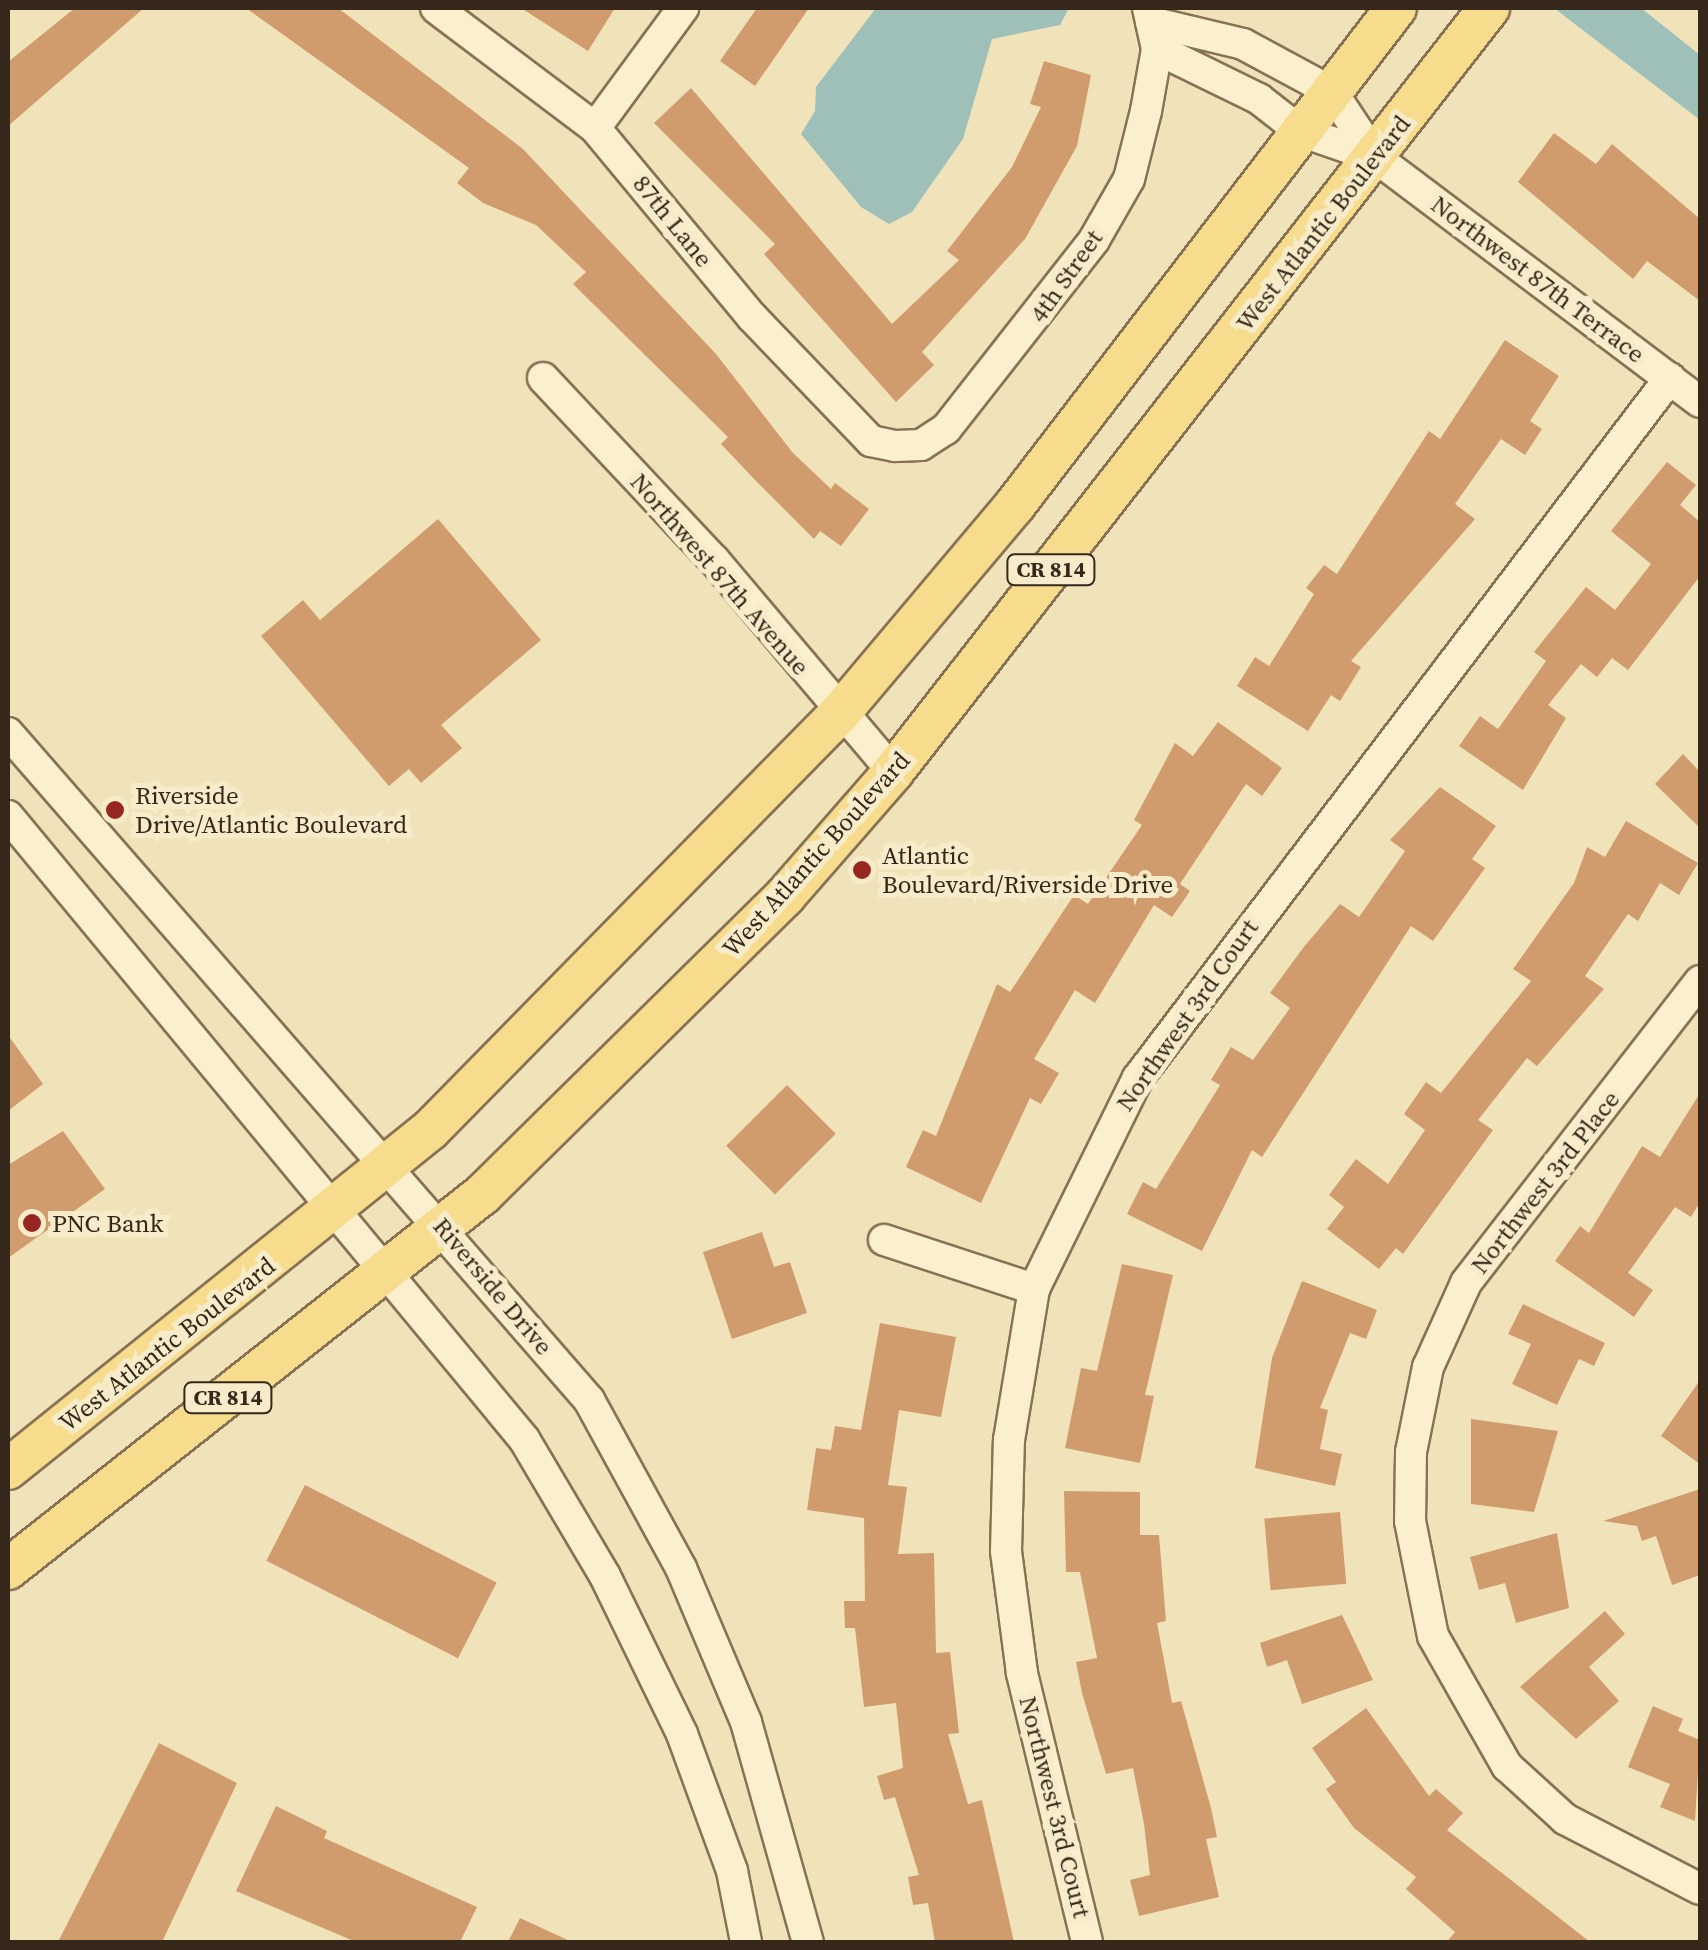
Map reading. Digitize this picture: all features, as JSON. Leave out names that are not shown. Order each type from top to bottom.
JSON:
[{"type":"main road","name":"West Atlantic Boulevard","points":[[8,1470],[387,1166],[839,714],[1015,505],[1396,8]]},
{"type":"main road","name":"West Atlantic Boulevard","points":[[8,1569],[444,1226],[785,896],[893,772],[1489,8]]},
{"type":"street","name":"87th Lane","points":[[436,8],[596,128],[752,317],[871,440],[896,446]]},
{"type":"street","points":[[596,128],[683,8]]},
{"type":"street","name":"Northwest 87th Terrace","points":[[1152,26],[1243,44],[1332,92],[1375,157]]},
{"type":"street","name":"Northwest 87th Terrace","points":[[1152,26],[1300,131],[1375,157],[1700,402]]},
{"type":"street","name":"4th Street","points":[[896,446],[921,445],[946,429],[1094,240],[1129,179],[1152,26]]},
{"type":"street","name":"Northwest 87th Avenue","points":[[543,378],[714,560],[839,714],[893,772]]},
{"type":"street","name":"Northwest 3rd Court","points":[[1088,1942],[1022,1673],[1006,1551],[1009,1440],[1034,1288],[1138,1078],[1670,378]]},
{"type":"street","name":"Riverside Drive","points":[[8,733],[444,1226],[589,1400],[680,1568],[746,1722],[808,1942]]},
{"type":"street","points":[[8,816],[391,1270],[524,1439],[605,1576],[682,1734],[732,1872],[746,1942]]},
{"type":"street","name":"Northwest 3rd Place","points":[[1700,981],[1466,1284],[1428,1367],[1411,1452],[1410,1521],[1433,1636],[1460,1698],[1506,1766],[1565,1820],[1700,1889]]},
{"type":"street","points":[[884,1240],[1034,1288]]},
{"type":"water","points":[[876,8],[1069,8],[1060,25],[992,39],[963,139],[912,212],[889,224],[861,207],[801,134],[815,111],[816,87]]},
{"type":"water","points":[[1554,8],[1641,8],[1700,55],[1700,120]]},
{"type":"building","points":[[75,8],[144,8],[8,126],[8,62]]},
{"type":"building","points":[[246,8],[338,8],[523,149],[716,354],[793,453],[831,489],[835,483],[869,509],[841,546],[820,531],[814,539],[756,481],[721,444],[728,437],[573,284],[586,272],[536,225],[483,203],[457,183],[469,168]]},
{"type":"building","points":[[521,8],[615,8],[588,51]]},
{"type":"building","points":[[757,8],[809,8],[755,86],[720,61]]},
{"type":"building","points":[[1044,61],[1091,75],[1077,146],[1025,239],[922,352],[934,365],[896,402],[764,254],[775,244],[654,123],[691,88],[892,324],[959,260],[947,251],[1012,167],[1041,107],[1030,104]]},
{"type":"building","points":[[1554,133],[1596,164],[1612,144],[1700,219],[1700,301],[1647,261],[1633,279],[1518,182]]},
{"type":"building","points":[[1505,340],[1559,376],[1530,421],[1542,429],[1525,455],[1501,439],[1455,504],[1475,519],[1351,661],[1361,667],[1340,701],[1331,695],[1308,731],[1237,686],[1255,657],[1269,666],[1314,594],[1306,588],[1324,565],[1337,574],[1429,431],[1440,439]]},
{"type":"building","points":[[1667,462],[1696,485],[1680,505],[1700,522],[1700,576],[1628,670],[1612,658],[1597,677],[1581,664],[1548,705],[1566,718],[1523,790],[1459,746],[1480,716],[1498,729],[1546,661],[1534,652],[1586,587],[1615,610],[1651,564],[1611,531]]},
{"type":"building","points":[[438,519],[541,640],[441,725],[462,748],[421,783],[409,769],[389,786],[261,636],[303,600],[320,620]]},
{"type":"building","points":[[1218,722],[1282,768],[1262,796],[1246,784],[1180,884],[1190,891],[1172,917],[1154,905],[1095,1003],[1075,990],[1034,1059],[1059,1073],[1041,1104],[1030,1098],[981,1203],[906,1167],[923,1130],[936,1136],[997,984],[1010,992],[1074,895],[1088,904],[1142,825],[1134,820],[1175,743],[1193,756]]},
{"type":"building","points":[[1683,754],[1700,772],[1700,828],[1655,784]]},
{"type":"building","points":[[1440,787],[1496,826],[1472,859],[1485,868],[1433,941],[1411,926],[1262,1157],[1252,1150],[1202,1251],[1127,1214],[1143,1182],[1156,1189],[1220,1085],[1211,1080],[1231,1047],[1253,1060],[1290,1008],[1270,993],[1340,904],[1359,917],[1405,851],[1390,840]]},
{"type":"building","points":[[1626,821],[1698,863],[1679,895],[1660,883],[1638,921],[1628,914],[1585,976],[1604,989],[1537,1066],[1527,1058],[1478,1120],[1493,1130],[1403,1254],[1396,1248],[1379,1269],[1327,1229],[1344,1207],[1329,1195],[1356,1159],[1388,1184],[1425,1130],[1404,1114],[1426,1082],[1441,1093],[1531,981],[1513,969],[1574,883],[1587,847],[1605,857]]},
{"type":"building","points":[[8,1035],[43,1084],[8,1111]]},
{"type":"building","points":[[787,1085],[836,1134],[775,1195],[726,1146]]},
{"type":"building","points":[[1700,1093],[1700,1202],[1691,1217],[1675,1207],[1628,1273],[1653,1290],[1634,1317],[1555,1261],[1580,1226],[1589,1233],[1642,1146],[1660,1157]]},
{"type":"building","name":"PNC Bank","points":[[63,1131],[105,1189],[8,1258],[8,1165]]},
{"type":"building","points":[[762,1232],[774,1267],[790,1262],[807,1313],[732,1339],[703,1252]]},
{"type":"building","points":[[1122,1264],[1173,1275],[1145,1395],[1154,1396],[1140,1463],[1065,1448],[1081,1368],[1097,1371]]},
{"type":"building","points":[[1302,1281],[1377,1310],[1366,1339],[1350,1333],[1320,1408],[1328,1410],[1320,1449],[1342,1454],[1335,1486],[1255,1468],[1272,1358]]},
{"type":"building","points":[[1523,1304],[1605,1343],[1594,1366],[1579,1359],[1557,1405],[1512,1384],[1531,1344],[1508,1334]]},
{"type":"building","points":[[880,1323],[956,1337],[941,1417],[899,1410],[888,1485],[907,1487],[898,1554],[934,1553],[936,1653],[950,1652],[959,1733],[948,1734],[968,1804],[982,1800],[1014,1942],[935,1942],[928,1903],[913,1905],[908,1877],[919,1875],[895,1797],[884,1800],[877,1776],[903,1768],[896,1703],[864,1707],[855,1628],[845,1628],[844,1601],[865,1601],[864,1518],[807,1510],[816,1448],[831,1450],[835,1426],[861,1430]]},
{"type":"building","points":[[1700,1380],[1700,1464],[1661,1436]]},
{"type":"building","points":[[1471,1419],[1558,1431],[1534,1512],[1471,1504]]},
{"type":"building","points":[[305,1485],[497,1583],[458,1658],[266,1561]]},
{"type":"building","points":[[1700,1489],[1700,1575],[1672,1585],[1656,1536],[1642,1541],[1637,1526],[1603,1521]]},
{"type":"building","points":[[1064,1491],[1140,1492],[1140,1535],[1159,1535],[1166,1621],[1157,1623],[1172,1703],[1181,1701],[1211,1808],[1217,1837],[1206,1839],[1219,1897],[1139,1916],[1130,1880],[1150,1875],[1144,1824],[1133,1768],[1106,1774],[1082,1693],[1076,1662],[1097,1658],[1080,1572],[1066,1572]]},
{"type":"building","points":[[1340,1512],[1346,1584],[1271,1590],[1264,1519]]},
{"type":"building","points":[[1557,1533],[1569,1608],[1516,1623],[1505,1583],[1479,1590],[1470,1557]]},
{"type":"building","points":[[1605,1611],[1625,1634],[1589,1667],[1619,1701],[1576,1739],[1520,1687]]},
{"type":"building","points":[[1342,1615],[1373,1680],[1302,1704],[1287,1660],[1267,1667],[1260,1643]]},
{"type":"building","points":[[1653,1706],[1683,1719],[1678,1731],[1700,1740],[1695,1821],[1660,1807],[1670,1784],[1628,1767]]},
{"type":"building","points":[[1366,1708],[1429,1796],[1436,1789],[1463,1813],[1447,1830],[1590,1942],[1447,1942],[1455,1932],[1406,1889],[1416,1877],[1354,1828],[1326,1789],[1336,1782],[1312,1748]]},
{"type":"building","points":[[159,1743],[237,1783],[162,1942],[58,1942]]},
{"type":"building","points":[[276,1806],[327,1831],[324,1838],[477,1907],[460,1942],[356,1942],[236,1891]]},
{"type":"building","points":[[520,1918],[572,1942],[508,1942]]},
{"type":"place","name":"Riverside Drive/Atlantic Boulevard","points":[[115,810]]},
{"type":"place","name":"Atlantic Boulevard/Riverside Drive","points":[[862,870]]},
{"type":"place","name":"PNC Bank","points":[[32,1223]]}]
